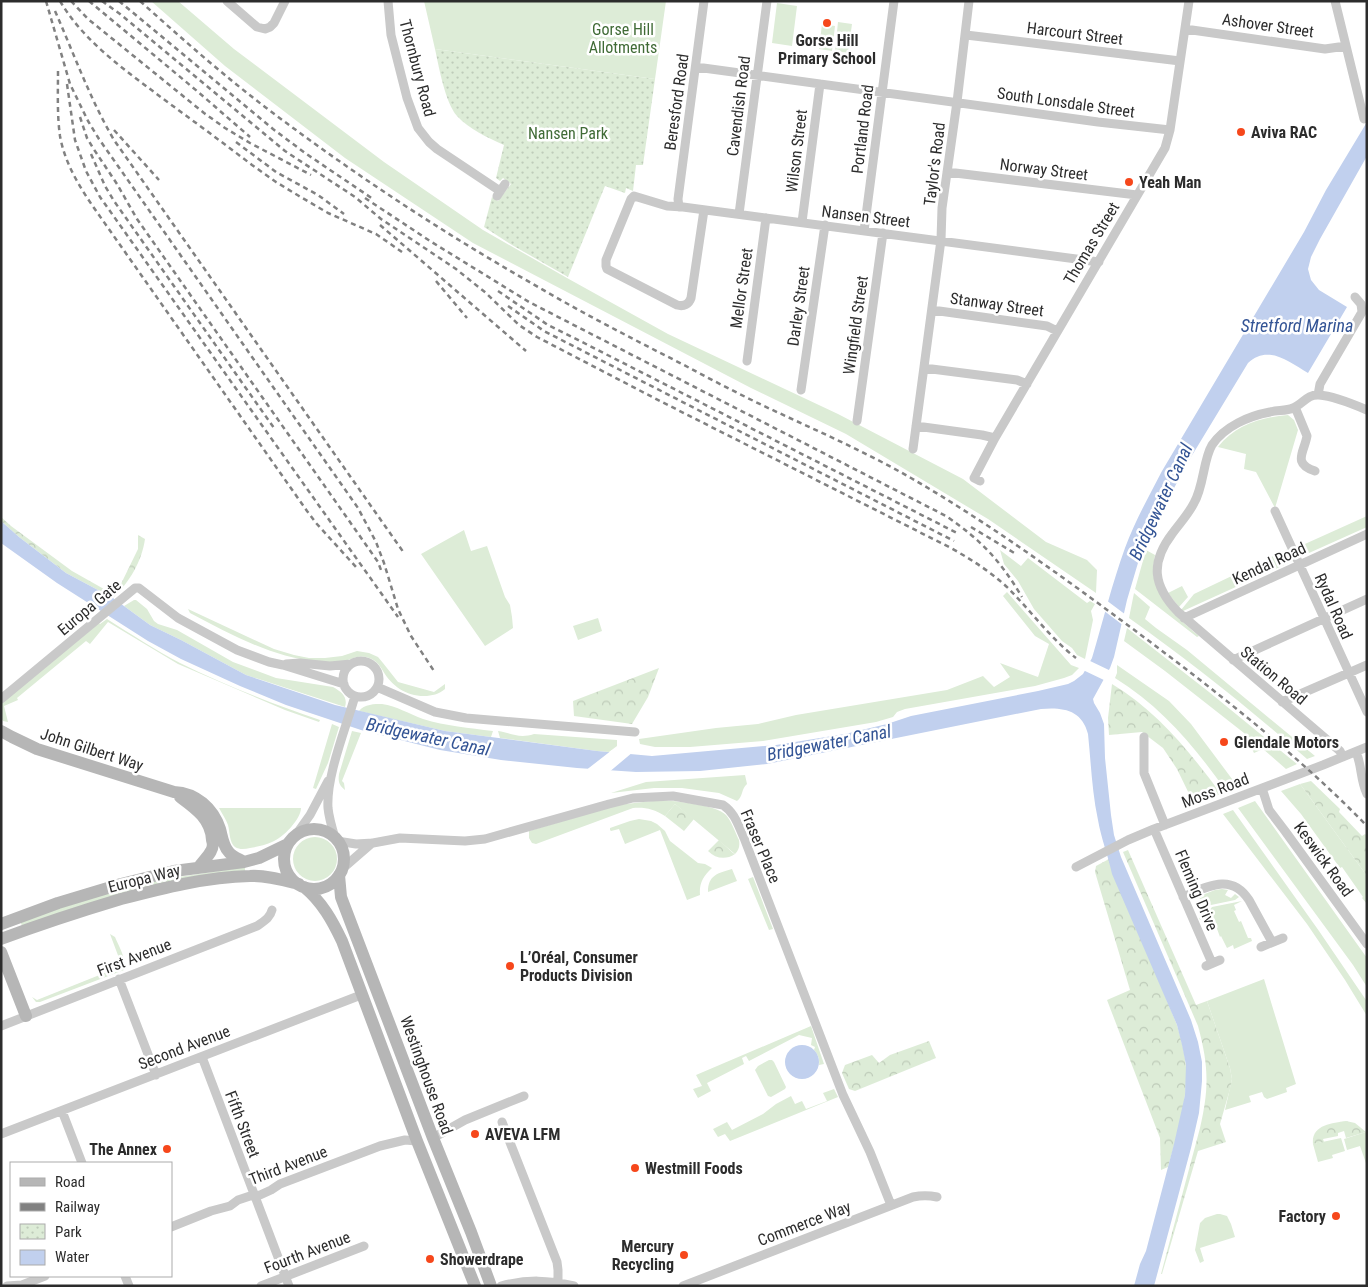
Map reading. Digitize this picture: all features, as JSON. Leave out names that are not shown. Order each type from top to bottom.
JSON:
[{"type":"street","points":[[227,1],[257,27],[265,29],[274,23],[285,1]]},
{"type":"street","name":"Thornbury Road","points":[[388,1],[391,35],[407,98],[418,128],[437,149],[501,190]]},
{"type":"street","name":"Beresford Road","points":[[679,207],[678,199],[704,1]]},
{"type":"street","name":"Cavendish Road","points":[[740,214],[767,1]]},
{"type":"street","name":"Portland Road","points":[[864,230],[894,1]]},
{"type":"street","name":"Taylor's Road","points":[[913,449],[941,240],[942,208],[969,1]]},
{"type":"street","name":"Thomas Street","points":[[980,481],[974,478],[995,438],[1165,148],[1170,130],[1189,1]]},
{"type":"street","points":[[1334,1],[1364,119]]},
{"type":"street","name":"Ashover Street","points":[[1185,29],[1324,49],[1346,46]]},
{"type":"street","name":"Harcourt Street","points":[[966,35],[1180,61]]},
{"type":"street","name":"South Lonsdale Street","points":[[696,67],[1170,130]]},
{"type":"street","name":"Wilson Street","points":[[802,222],[820,84]]},
{"type":"street","name":"Norway Street","points":[[947,172],[1137,195]]},
{"type":"street","name":"Nansen Street","points":[[704,210],[691,298],[686,305],[680,306],[610,271],[606,266],[606,260],[631,198],[636,196],[667,206],[679,207],[740,214],[864,230],[1099,262]]},
{"type":"street","name":"Mellor Street","points":[[747,361],[766,218]]},
{"type":"street","name":"Darley Street","points":[[801,390],[824,225]]},
{"type":"street","name":"Wingfield Street","points":[[857,421],[883,233]]},
{"type":"street","points":[[1355,297],[1361,304],[1362,312],[1319,386],[1318,394],[1354,404],[1367,410]]},
{"type":"street","name":"Stanway Street","points":[[932,310],[1047,326],[1057,331]]},
{"type":"street","points":[[924,368],[1017,380],[1027,384]]},
{"type":"street","name":"Station Road","points":[[1318,394],[1309,396],[1295,407],[1260,414],[1242,421],[1225,431],[1212,445],[1200,490],[1194,504],[1165,544],[1160,555],[1157,565],[1158,580],[1172,606],[1184,618],[1340,751],[1343,757]]},
{"type":"street","points":[[1295,407],[1307,436],[1301,462],[1305,467],[1316,471]]},
{"type":"street","points":[[916,426],[995,438]]},
{"type":"street","name":"Rydal Road","points":[[1275,511],[1367,712]]},
{"type":"street","name":"Kendal Road","points":[[1184,618],[1367,534]]},
{"type":"street","name":"Europa Gate","points":[[1,699],[135,588],[139,588],[178,618],[252,656],[344,684]]},
{"type":"street","points":[[1233,660],[1367,599]]},
{"type":"street","points":[[362,661],[373,666],[379,676],[377,688],[374,692],[365,696],[355,696],[350,693],[344,684],[344,674],[351,664],[362,661]]},
{"type":"street","name":"Europa Gate","points":[[283,665],[300,663],[330,666],[351,664]]},
{"type":"street","points":[[1282,702],[1367,665]]},
{"type":"street","points":[[377,688],[435,712],[466,718],[635,732]]},
{"type":"street","points":[[332,774],[311,814],[286,850],[285,863],[289,875],[301,886],[311,888],[324,887],[330,884],[340,872],[344,861],[328,807],[332,774],[355,696]]},
{"type":"street","name":"John Gilbert Way","points":[[1,731],[37,748],[174,792],[184,793],[202,801],[212,812],[220,827],[226,849],[230,854],[244,862]]},
{"type":"street","points":[[1147,743],[1144,773],[1164,825]]},
{"type":"street","name":"Moss Road","points":[[1076,867],[1154,829],[1367,747]]},
{"type":"street","points":[[1356,752],[1362,782],[1367,794]]},
{"type":"street","name":"Keswick Road","points":[[1262,788],[1272,814],[1367,944]]},
{"type":"street","name":"John Gilbert Way","points":[[174,792],[196,809],[206,820],[210,830],[211,851],[199,867]]},
{"type":"street","name":"Fraser Place","points":[[336,839],[356,844],[400,838],[466,841],[485,839],[621,801],[647,797],[674,796],[714,802],[730,809],[751,855],[843,1095],[870,1152],[891,1205]]},
{"type":"street","points":[[292,840],[301,832],[314,829],[327,832],[336,839]]},
{"type":"street","name":"Fleming Drive","points":[[1154,829],[1213,963]]},
{"type":"street","name":"Europa Way","points":[[1,924],[90,893],[150,876],[199,867],[244,862],[259,858],[292,840]]},
{"type":"street","name":"Fraser Place","points":[[340,872],[372,843]]},
{"type":"street","name":"Westinghouse Road","points":[[340,872],[342,897],[490,1286]]},
{"type":"street","name":"Europa Way","points":[[1,939],[80,911],[184,884],[250,876],[272,878],[301,886]]},
{"type":"street","points":[[1183,897],[1214,884],[1236,887],[1246,895],[1272,942]]},
{"type":"street","name":"Westinghouse Road","points":[[301,886],[324,908],[342,941],[361,995],[475,1286]]},
{"type":"street","name":"First Avenue","points":[[1,1026],[257,926],[267,920],[272,910]]},
{"type":"street","points":[[1261,947],[1283,938]]},
{"type":"street","points":[[1,952],[26,1016]]},
{"type":"street","points":[[119,979],[156,1075]]},
{"type":"street","name":"Second Avenue","points":[[1,1134],[377,989]]},
{"type":"street","name":"Fifth Street","points":[[202,1057],[289,1286]]},
{"type":"street","points":[[418,1141],[433,1138],[465,1120],[524,1096]]},
{"type":"street","points":[[62,1111],[82,1162]]},
{"type":"street","points":[[502,1122],[557,1262],[558,1282]]},
{"type":"street","name":"Third Avenue","points":[[172,1227],[211,1211],[221,1210],[238,1200],[260,1195],[280,1184],[380,1146],[405,1140],[418,1141]]},
{"type":"street","name":"Commerce Way","points":[[682,1286],[891,1205],[921,1195],[937,1198]]},
{"type":"street","name":"Fourth Avenue","points":[[261,1286],[364,1246]]},
{"type":"street","points":[[7,1286],[21,1285],[42,1277]]},
{"type":"street","points":[[501,1286],[547,1280],[574,1286]]},
{"type":"green space","points":[[151,1],[178,1],[234,49],[384,162],[483,230],[668,334],[838,414],[963,479],[1046,542],[1087,560],[1097,570],[1096,593],[988,519],[846,434],[751,388],[473,243],[345,158],[225,66]]},
{"type":"green space","name":"Gorse Hill Allotments","points":[[424,1],[666,1],[655,79],[435,49]]},
{"type":"green space","points":[[777,3],[797,6],[792,46],[772,43]]},
{"type":"green space","points":[[838,22],[852,24],[848,53],[835,51]]},
{"type":"green space","points":[[822,24],[835,26],[832,51],[819,49]]},
{"type":"green space","name":"Nansen Park","points":[[435,49],[655,79],[643,165],[636,165],[633,191],[626,188],[625,193],[605,186],[568,277],[484,227],[492,197],[498,201],[511,184],[503,178],[500,181],[496,178],[504,145],[473,129],[457,116],[446,93]]},
{"type":"green space","points":[[1288,415],[1294,420],[1298,430],[1275,508],[1256,472],[1244,469],[1246,454],[1218,447],[1232,433],[1241,428],[1259,420]]},
{"type":"green space","points":[[1367,516],[1367,527],[1300,557],[1296,548]]},
{"type":"green space","points":[[1,517],[72,571],[111,593],[119,588],[138,549],[138,535],[145,539],[134,571],[113,598],[66,573],[19,537],[1,521]]},
{"type":"green space","points":[[464,530],[471,551],[487,546],[505,597],[510,605],[513,628],[485,646],[421,554]]},
{"type":"green space","points":[[1290,548],[1295,560],[1183,611],[1181,610],[1194,594]]},
{"type":"green space","points":[[1000,550],[1021,566],[1028,558],[1087,603],[1090,601],[1095,604],[1091,611],[1093,620],[1085,659],[1077,655],[1072,648],[1062,641],[1034,609],[1018,581],[1004,564]]},
{"type":"green space","points":[[1146,550],[1155,555],[1153,575],[1160,594],[1178,617],[1199,636],[1197,637],[1135,589]]},
{"type":"green space","points":[[1182,586],[1188,597],[1179,607],[1168,593]]},
{"type":"green space","points":[[1007,592],[1071,665],[1079,668],[1072,675],[1035,686],[905,709],[897,712],[893,717],[876,722],[763,741],[690,747],[655,747],[640,744],[639,739],[758,724],[796,715],[947,690],[983,676],[994,687],[1010,677],[1000,663],[1038,677],[1049,644],[1035,636],[1003,596]]},
{"type":"green space","points":[[1134,593],[1150,607],[1145,619],[1187,650],[1315,756],[1307,759],[1220,686],[1129,618]]},
{"type":"green space","points":[[134,600],[147,609],[158,624],[177,630],[233,662],[276,678],[333,687],[344,695],[346,700],[345,707],[246,675],[150,625],[124,606]]},
{"type":"green space","points":[[188,609],[274,649],[309,658],[342,656],[357,651],[369,653],[378,657],[398,682],[434,692],[445,684],[445,689],[427,696],[417,696],[405,692],[395,686],[376,662],[366,657],[360,656],[344,661],[318,662],[267,650],[251,644],[190,613]]},
{"type":"green space","points":[[598,618],[602,631],[578,640],[573,626]]},
{"type":"green space","points":[[107,619],[180,663],[249,694],[320,720],[319,722],[285,710],[178,664],[108,622],[90,644],[86,641],[17,698],[18,700],[4,706],[8,722],[3,721],[1,718],[1,704],[4,701],[99,623]]},
{"type":"green space","points":[[1127,628],[1297,764],[1286,769],[1263,749],[1254,753],[1244,733],[1124,641]]},
{"type":"green space","points":[[1117,665],[1169,701],[1191,724],[1238,787],[1226,791],[1190,744],[1163,715],[1132,689],[1115,678]]},
{"type":"green space","points":[[659,668],[648,697],[632,724],[574,716],[573,701]]},
{"type":"green space","points":[[1112,684],[1144,707],[1172,733],[1221,794],[1194,804],[1177,769],[1163,748],[1142,732],[1109,735],[1108,718]]},
{"type":"green space","points":[[373,704],[393,706],[423,719],[493,731],[491,737],[445,731],[359,711]]},
{"type":"green space","points":[[332,724],[339,727],[328,763],[316,789],[313,788]]},
{"type":"green space","points":[[352,731],[361,733],[342,781],[345,790],[339,783],[339,774]]},
{"type":"green space","points":[[498,731],[519,736],[534,734],[617,740],[617,746],[609,752],[597,751],[500,738]]},
{"type":"green space","points":[[745,775],[747,784],[737,801],[719,793],[682,788],[654,788],[611,793],[646,782]]},
{"type":"green space","points":[[1311,781],[1340,809],[1339,812],[1362,836],[1365,834],[1367,836],[1367,876],[1300,784]]},
{"type":"green space","points":[[1300,784],[1367,876],[1367,904],[1342,867],[1340,868],[1301,814],[1281,791]]},
{"type":"green space","points":[[661,800],[695,804],[714,809],[726,815],[739,840],[739,846],[735,854],[675,804],[665,816],[649,809],[633,808],[536,844],[532,843],[529,838],[529,831],[617,805]]},
{"type":"green space","points":[[1255,801],[1367,958],[1367,987],[1353,965],[1238,808]]},
{"type":"green space","points":[[675,804],[694,819],[684,831],[665,816]]},
{"type":"green space","points":[[219,808],[301,808],[295,823],[281,837],[267,844],[242,849],[233,845],[229,828]]},
{"type":"green space","points":[[1233,810],[1366,1000],[1367,1016],[1307,924],[1223,814]]},
{"type":"green space","points":[[639,819],[657,824],[665,831],[670,841],[698,863],[712,868],[702,880],[700,895],[687,900],[660,830],[625,844],[619,829],[610,830],[610,828]]},
{"type":"green space","points":[[315,837],[327,841],[333,847],[337,859],[333,871],[327,877],[315,881],[303,877],[297,871],[293,859],[297,847],[303,841]]},
{"type":"green space","points":[[719,840],[735,854],[721,858],[714,856],[708,851]]},
{"type":"green space","points":[[1128,850],[1196,1005],[1207,1001],[1232,1079],[1220,1124],[1226,1142],[1198,1151],[1162,1274],[1203,1114],[1206,1066],[1198,1026],[1123,852]]},
{"type":"green space","points":[[1109,859],[1177,1025],[1185,1056],[1186,1080],[1181,1118],[1168,1167],[1161,1170],[1160,1138],[1107,1000],[1130,990],[1095,872],[1096,866]]},
{"type":"green space","points":[[245,867],[245,872],[22,926],[20,921],[75,902],[159,880]]},
{"type":"green space","points":[[732,869],[737,881],[708,892],[708,886],[712,878]]},
{"type":"green space","points":[[753,877],[773,929],[769,930],[748,879]]},
{"type":"green space","points":[[1215,890],[1228,890],[1225,895],[1231,898],[1235,894],[1239,897],[1235,900],[1211,905],[1197,897]]},
{"type":"green space","points":[[1242,901],[1234,905],[1236,910],[1234,911],[1239,922],[1241,921],[1248,938],[1251,938],[1252,941],[1234,949],[1233,945],[1227,948],[1220,937],[1212,915],[1200,920],[1199,918],[1205,916],[1212,907]]},
{"type":"green space","points":[[110,934],[115,937],[122,953],[124,970],[36,1002],[32,997],[37,1000],[122,966]]},
{"type":"green space","points":[[1264,979],[1296,1084],[1286,1088],[1287,1092],[1267,1099],[1262,1092],[1249,1096],[1251,1102],[1225,1110],[1232,1079],[1207,1001]]},
{"type":"green space","points":[[811,1026],[824,1064],[819,1065],[817,1053],[814,1050],[815,1047],[811,1045],[812,1038],[799,1035],[749,1061],[746,1056],[742,1058],[744,1064],[707,1083],[711,1091],[698,1098],[693,1089],[702,1086],[696,1075]]},
{"type":"green space","points":[[929,1041],[936,1058],[855,1091],[849,1089],[842,1073],[845,1065],[872,1055],[879,1063],[890,1055]]},
{"type":"green space","points":[[769,1060],[774,1062],[786,1087],[771,1097],[768,1096],[755,1070],[758,1066]]},
{"type":"green space","points":[[834,1089],[838,1097],[730,1141],[725,1134],[718,1137],[713,1129],[727,1122],[732,1130],[763,1114],[791,1096],[795,1104],[802,1101],[806,1109],[827,1101],[823,1093]]},
{"type":"green space","points":[[1346,1121],[1355,1123],[1366,1132],[1346,1138],[1344,1131],[1338,1133],[1338,1136],[1323,1139],[1324,1142],[1313,1144],[1315,1133],[1323,1126]]},
{"type":"green space","points":[[1366,1132],[1367,1166],[1360,1146],[1347,1150],[1344,1139]]},
{"type":"green space","points":[[1341,1138],[1345,1151],[1332,1155],[1333,1158],[1318,1162],[1313,1144]]},
{"type":"green space","points":[[1217,1214],[1227,1216],[1235,1237],[1200,1248],[1204,1261],[1200,1263],[1195,1250],[1200,1223],[1205,1218]]},
{"type":"water","points":[[1367,122],[1367,156],[1320,239],[1311,257],[1308,269],[1311,280],[1319,290],[1347,307],[1308,373],[1286,360],[1271,355],[1263,355],[1248,363],[1188,462],[1143,546],[1127,600],[1114,657],[1093,699],[1104,724],[1105,758],[1114,835],[1121,857],[1191,1020],[1202,1062],[1199,1113],[1154,1286],[1134,1286],[1146,1251],[1174,1144],[1185,1095],[1186,1065],[1177,1025],[1112,874],[1096,809],[1088,734],[1085,726],[1076,715],[1064,710],[1041,709],[767,764],[700,771],[636,772],[501,760],[440,750],[361,730],[286,705],[240,686],[181,659],[148,641],[57,583],[1,543],[1,521],[66,573],[113,598],[150,625],[246,675],[335,705],[445,731],[597,751],[652,756],[776,745],[845,734],[911,716],[1068,684],[1083,674],[1092,658],[1125,548],[1162,471]]},
{"type":"water","points":[[802,1045],[814,1050],[819,1062],[814,1074],[802,1079],[790,1074],[785,1062],[790,1050]]},
{"type":"pier","points":[[1106,600],[1126,615],[1124,626],[1103,610]]},
{"type":"pier","points":[[1088,660],[1111,671],[1106,681],[1083,670]]},
{"type":"pier","points":[[612,750],[633,752],[608,773],[585,771]]},
{"type":"railway","points":[[46,1],[70,84],[88,121],[358,508],[376,542],[398,609],[411,636],[434,671]]},
{"type":"railway","points":[[60,1],[81,30],[106,54],[252,165],[276,182],[328,213],[376,234],[402,252]]},
{"type":"railway","points":[[71,1],[88,19],[204,113],[250,143],[311,175]]},
{"type":"railway","points":[[89,1],[250,137]]},
{"type":"railway","points":[[102,1],[285,151],[355,197],[381,219],[456,269],[486,293],[519,325],[537,337],[660,401],[951,548],[988,571],[1008,588],[1049,633],[1076,658]]},
{"type":"railway","points":[[119,1],[273,129],[373,199]]},
{"type":"railway","points":[[140,1],[202,56],[265,107],[330,155],[430,222],[498,264],[589,316],[744,396],[893,468],[941,496],[1001,535],[1117,617],[1231,705],[1314,775],[1367,826]]},
{"type":"railway","points":[[55,11],[90,93],[114,140],[404,553]]},
{"type":"railway","points":[[58,71],[58,112],[62,147],[81,187],[307,511],[356,567]]},
{"type":"railway","points":[[67,84],[75,140],[86,171],[100,197],[398,617]]},
{"type":"railway","points":[[80,117],[87,138],[137,219],[378,562],[381,570]]},
{"type":"railway","points":[[114,130],[159,180]]},
{"type":"railway","points":[[236,142],[276,172],[318,195],[344,214]]},
{"type":"railway","points":[[91,154],[114,201],[274,428]]},
{"type":"railway","points":[[365,198],[430,241],[529,302],[946,516],[980,542],[998,561],[1022,597]]},
{"type":"railway","points":[[380,225],[526,351]]},
{"type":"railway","points":[[436,281],[467,318]]},
{"type":"railway","points":[[498,291],[548,325],[957,533]]},
{"type":"railway","points":[[508,306],[544,331],[954,541]]},
{"type":"railway","points":[[971,527],[1016,554]]},
{"type":"place","name":"Gorse Hill Primary School","points":[[827,23]]},
{"type":"place","name":"Aviva RAC","points":[[1241,132]]},
{"type":"place","name":"Yeah Man","points":[[1129,182]]},
{"type":"place","name":"Glendale Motors","points":[[1224,742]]},
{"type":"place","name":"L’Oréal, Consumer Products Division","points":[[510,966]]},
{"type":"place","name":"AVEVA LFM","points":[[475,1134]]},
{"type":"place","name":"The Annex","points":[[167,1149]]},
{"type":"place","name":"Westmill Foods","points":[[635,1168]]},
{"type":"place","name":"Factory","points":[[1336,1216]]},
{"type":"place","name":"Mercury Recycling","points":[[684,1255]]},
{"type":"place","name":"Showerdrape","points":[[430,1259]]},
{"type":"water label","name":"Stretford Marina","points":[[1297,326]]},
{"type":"water label","name":"Bridgewater Canal","points":[[1161,502]]},
{"type":"water label","name":"Bridgewater Canal","points":[[428,737]]},
{"type":"water label","name":"Bridgewater Canal","points":[[829,743]]}]
